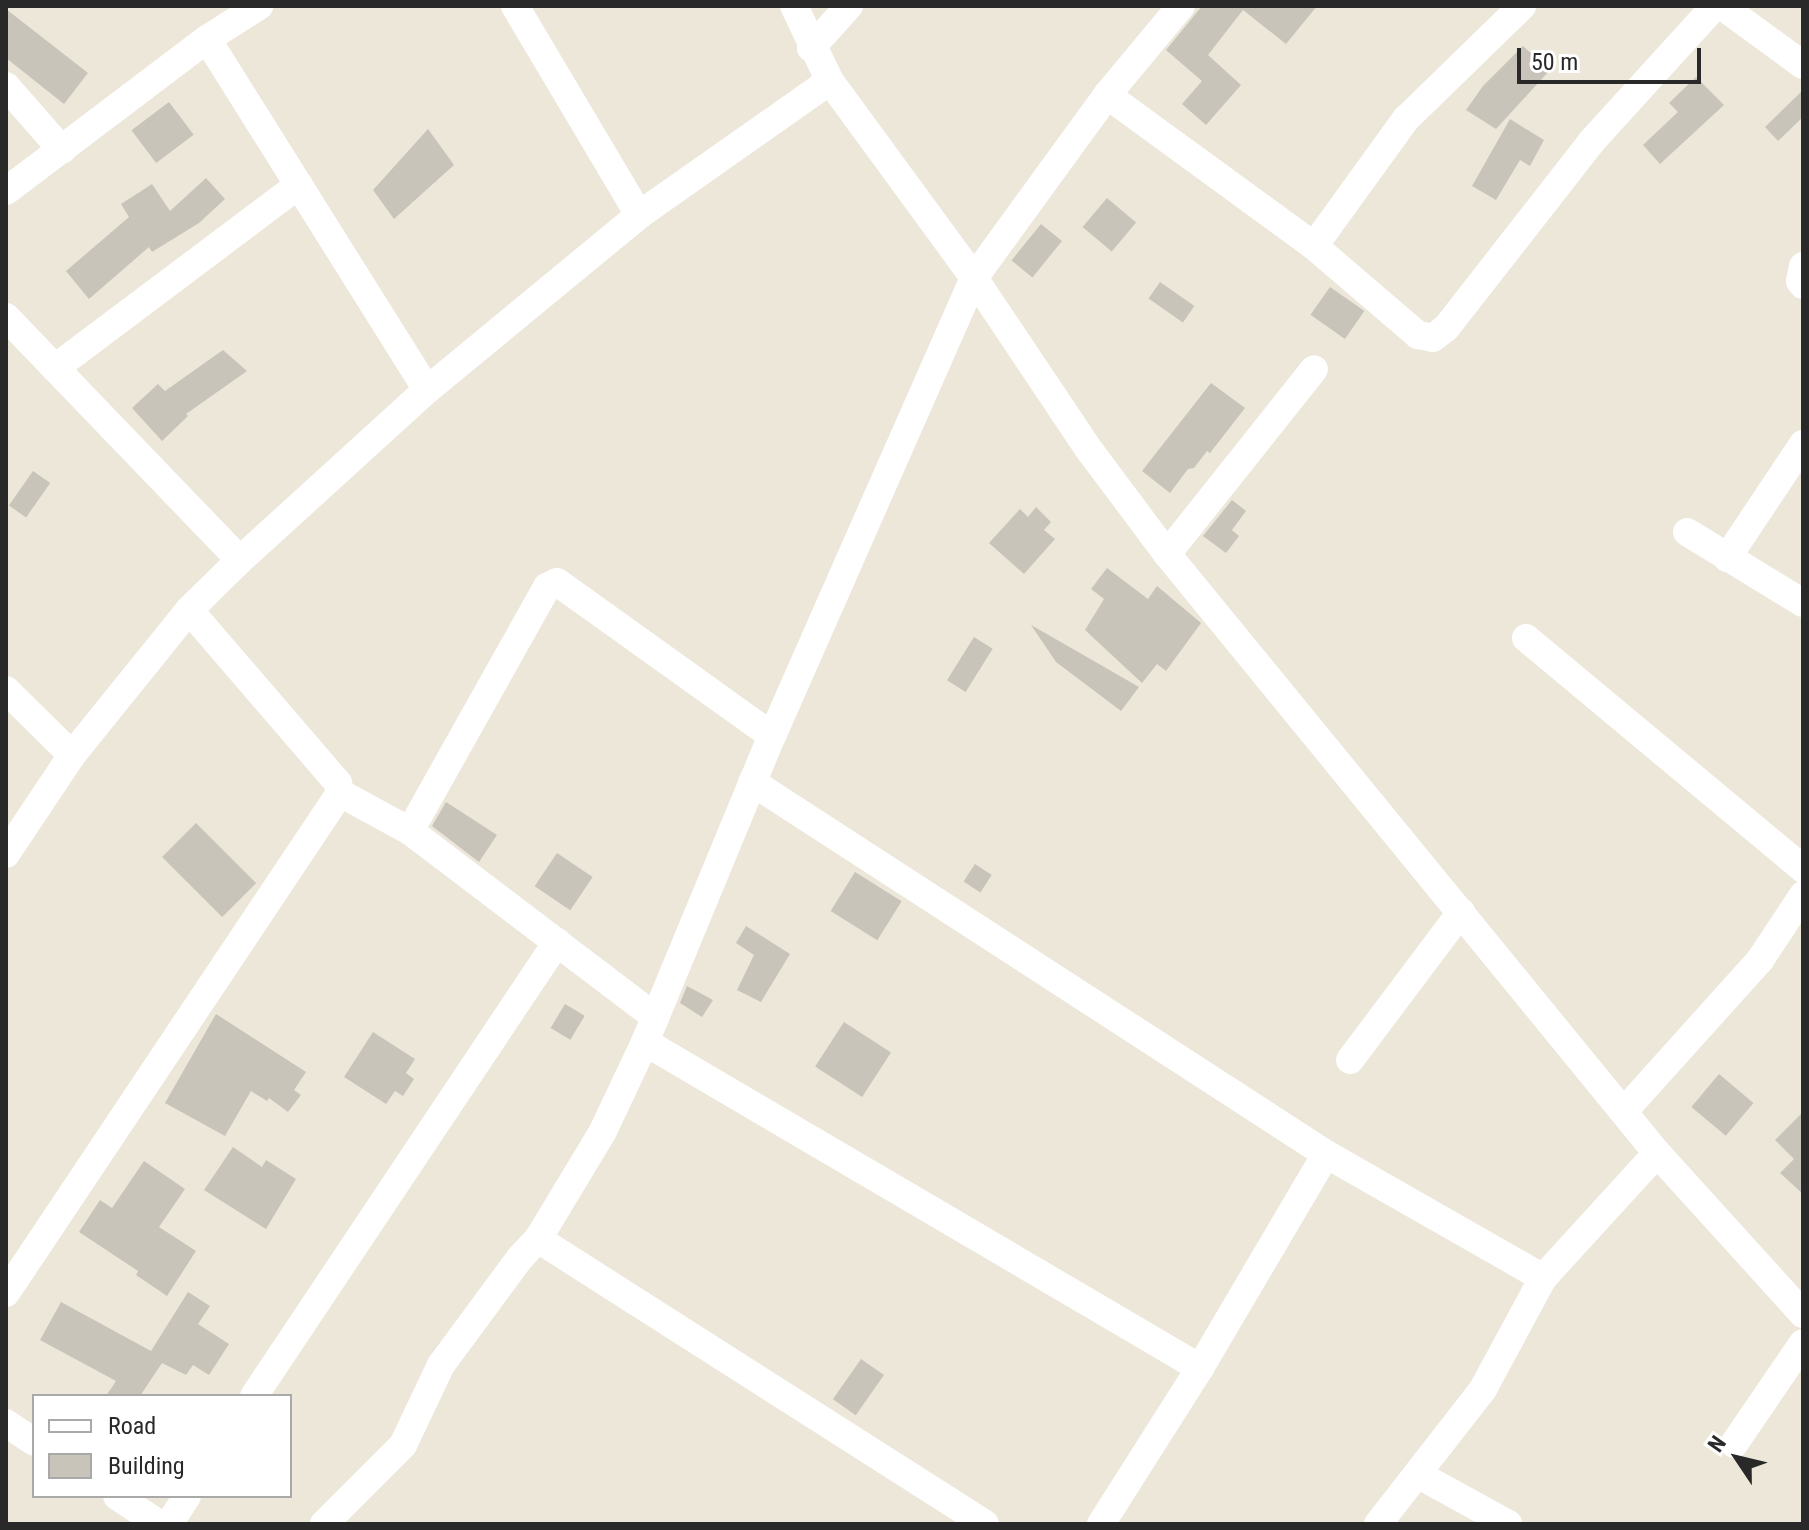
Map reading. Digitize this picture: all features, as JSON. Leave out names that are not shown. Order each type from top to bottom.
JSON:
[{"type":"street","points":[[6,191],[207,39],[259,6]]},
{"type":"street","points":[[515,6],[639,215]]},
{"type":"street","points":[[794,6],[811,48],[830,81],[974,278],[1090,451],[1167,554],[1625,1110],[1657,1153],[1803,1314]]},
{"type":"street","points":[[811,48],[849,6]]},
{"type":"street","points":[[324,1524],[403,1445],[441,1365],[511,1269],[538,1239],[602,1133],[650,1029],[752,782],[974,278],[1107,95],[1181,6]]},
{"type":"street","points":[[1314,246],[1406,119],[1522,6]]},
{"type":"street","points":[[1107,95],[1314,246],[1418,335],[1433,338],[1446,328],[1592,141],[1715,6]]},
{"type":"street","points":[[1722,6],[1803,65]]},
{"type":"street","points":[[207,39],[427,390]]},
{"type":"street","points":[[6,854],[72,755],[189,610],[240,560],[427,390],[639,215],[830,81]]},
{"type":"street","points":[[6,86],[62,150]]},
{"type":"street","points":[[55,368],[299,185]]},
{"type":"street","points":[[1803,266],[1800,281],[1803,285]]},
{"type":"street","points":[[6,317],[240,560]]},
{"type":"street","points":[[1167,554],[1314,369]]},
{"type":"street","points":[[1727,558],[1803,444]]},
{"type":"street","points":[[1687,532],[1803,603]]},
{"type":"street","points":[[410,831],[547,587],[557,582],[772,736]]},
{"type":"street","points":[[6,1293],[340,793],[338,783],[189,610]]},
{"type":"street","points":[[1526,638],[1803,869]]},
{"type":"street","points":[[6,690],[72,755]]},
{"type":"street","points":[[752,782],[1326,1154],[1543,1278]]},
{"type":"street","points":[[340,793],[410,831],[557,942],[650,1029],[1200,1368]]},
{"type":"street","points":[[1625,1110],[1760,960],[1803,895]]},
{"type":"street","points":[[1350,1060],[1461,912]]},
{"type":"street","points":[[255,1394],[557,942]]},
{"type":"street","points":[[1378,1524],[1483,1389],[1543,1278],[1657,1153]]},
{"type":"street","points":[[1101,1524],[1200,1368],[1326,1154]]},
{"type":"street","points":[[538,1239],[985,1524]]},
{"type":"street","points":[[1734,1444],[1803,1343]]},
{"type":"street","points":[[6,1423],[32,1441]]},
{"type":"street","points":[[1419,1475],[1508,1524]]},
{"type":"street","points":[[120,1498],[159,1524]]},
{"type":"street","points":[[169,1524],[186,1498]]},
{"type":"building","points":[[1202,6],[1317,6],[1286,44],[1243,10],[1208,55],[1241,85],[1206,125],[1182,104],[1202,81],[1166,50]]},
{"type":"building","points":[[6,9],[88,73],[64,104],[6,58]]},
{"type":"building","points":[[1523,46],[1550,70],[1496,129],[1466,110],[1483,86]]},
{"type":"building","points":[[1696,77],[1724,105],[1660,164],[1643,145],[1678,112],[1669,103]]},
{"type":"building","points":[[1803,90],[1803,117],[1778,141],[1765,127]]},
{"type":"building","points":[[169,102],[194,135],[156,163],[131,130]]},
{"type":"building","points":[[1510,119],[1544,140],[1530,166],[1520,160],[1496,200],[1472,186]]},
{"type":"building","points":[[428,129],[454,165],[394,219],[373,190]]},
{"type":"building","points":[[206,178],[225,199],[199,223],[152,252],[149,247],[89,299],[66,271],[129,217],[121,204],[152,184],[170,211]]},
{"type":"building","points":[[1107,198],[1136,222],[1112,252],[1083,227]]},
{"type":"building","points":[[1041,224],[1062,241],[1032,278],[1011,261]]},
{"type":"building","points":[[1160,282],[1194,306],[1183,322],[1149,298]]},
{"type":"building","points":[[1330,287],[1364,311],[1345,339],[1310,315]]},
{"type":"building","points":[[223,350],[247,371],[186,414],[188,416],[162,441],[132,408],[158,384],[165,391]]},
{"type":"building","points":[[1211,383],[1245,408],[1210,453],[1207,451],[1194,468],[1188,469],[1170,493],[1142,471]]},
{"type":"building","points":[[33,471],[50,483],[26,517],[9,505]]},
{"type":"building","points":[[1232,500],[1246,511],[1232,530],[1239,536],[1226,553],[1203,536]]},
{"type":"building","points":[[1036,507],[1051,522],[1044,530],[1055,539],[1024,574],[989,543],[1020,509],[1028,517]]},
{"type":"building","points":[[1107,568],[1148,599],[1157,586],[1201,623],[1166,671],[1157,664],[1142,683],[1085,630],[1104,599],[1091,589]]},
{"type":"building","points":[[1031,625],[1139,687],[1121,711],[1056,662]]},
{"type":"building","points":[[974,637],[993,649],[966,692],[947,680]]},
{"type":"building","points":[[446,802],[497,835],[479,862],[432,826]]},
{"type":"building","points":[[196,823],[256,883],[222,917],[162,857]]},
{"type":"building","points":[[557,853],[593,877],[570,910],[535,886]]},
{"type":"building","points":[[975,864],[992,875],[980,893],[964,882]]},
{"type":"building","points":[[855,872],[902,901],[877,940],[831,911]]},
{"type":"building","points":[[746,926],[790,954],[761,1002],[737,990],[754,955],[736,943]]},
{"type":"building","points":[[687,986],[713,1000],[702,1017],[680,1003]]},
{"type":"building","points":[[565,1004],[585,1016],[570,1040],[551,1028]]},
{"type":"building","points":[[216,1014],[306,1072],[294,1090],[301,1095],[288,1112],[269,1098],[267,1101],[251,1091],[225,1136],[165,1103]]},
{"type":"building","points":[[844,1022],[891,1052],[862,1097],[815,1066]]},
{"type":"building","points":[[373,1032],[415,1059],[406,1073],[414,1079],[403,1096],[395,1091],[386,1104],[344,1077]]},
{"type":"building","points":[[1719,1074],[1753,1103],[1726,1136],[1691,1107]]},
{"type":"building","points":[[1803,1112],[1803,1194],[1780,1173],[1794,1159],[1775,1140]]},
{"type":"building","points":[[233,1147],[262,1167],[266,1160],[296,1179],[266,1229],[204,1190]]},
{"type":"building","points":[[144,1161],[185,1189],[159,1227],[196,1251],[167,1296],[136,1275],[138,1271],[79,1232],[100,1200],[112,1208]]},
{"type":"building","points":[[188,1292],[210,1306],[198,1324],[229,1344],[209,1375],[193,1365],[186,1375],[162,1363],[141,1394],[107,1394],[116,1381],[40,1340],[61,1302],[151,1351]]},
{"type":"building","points":[[861,1359],[884,1375],[856,1415],[833,1399]]}]
